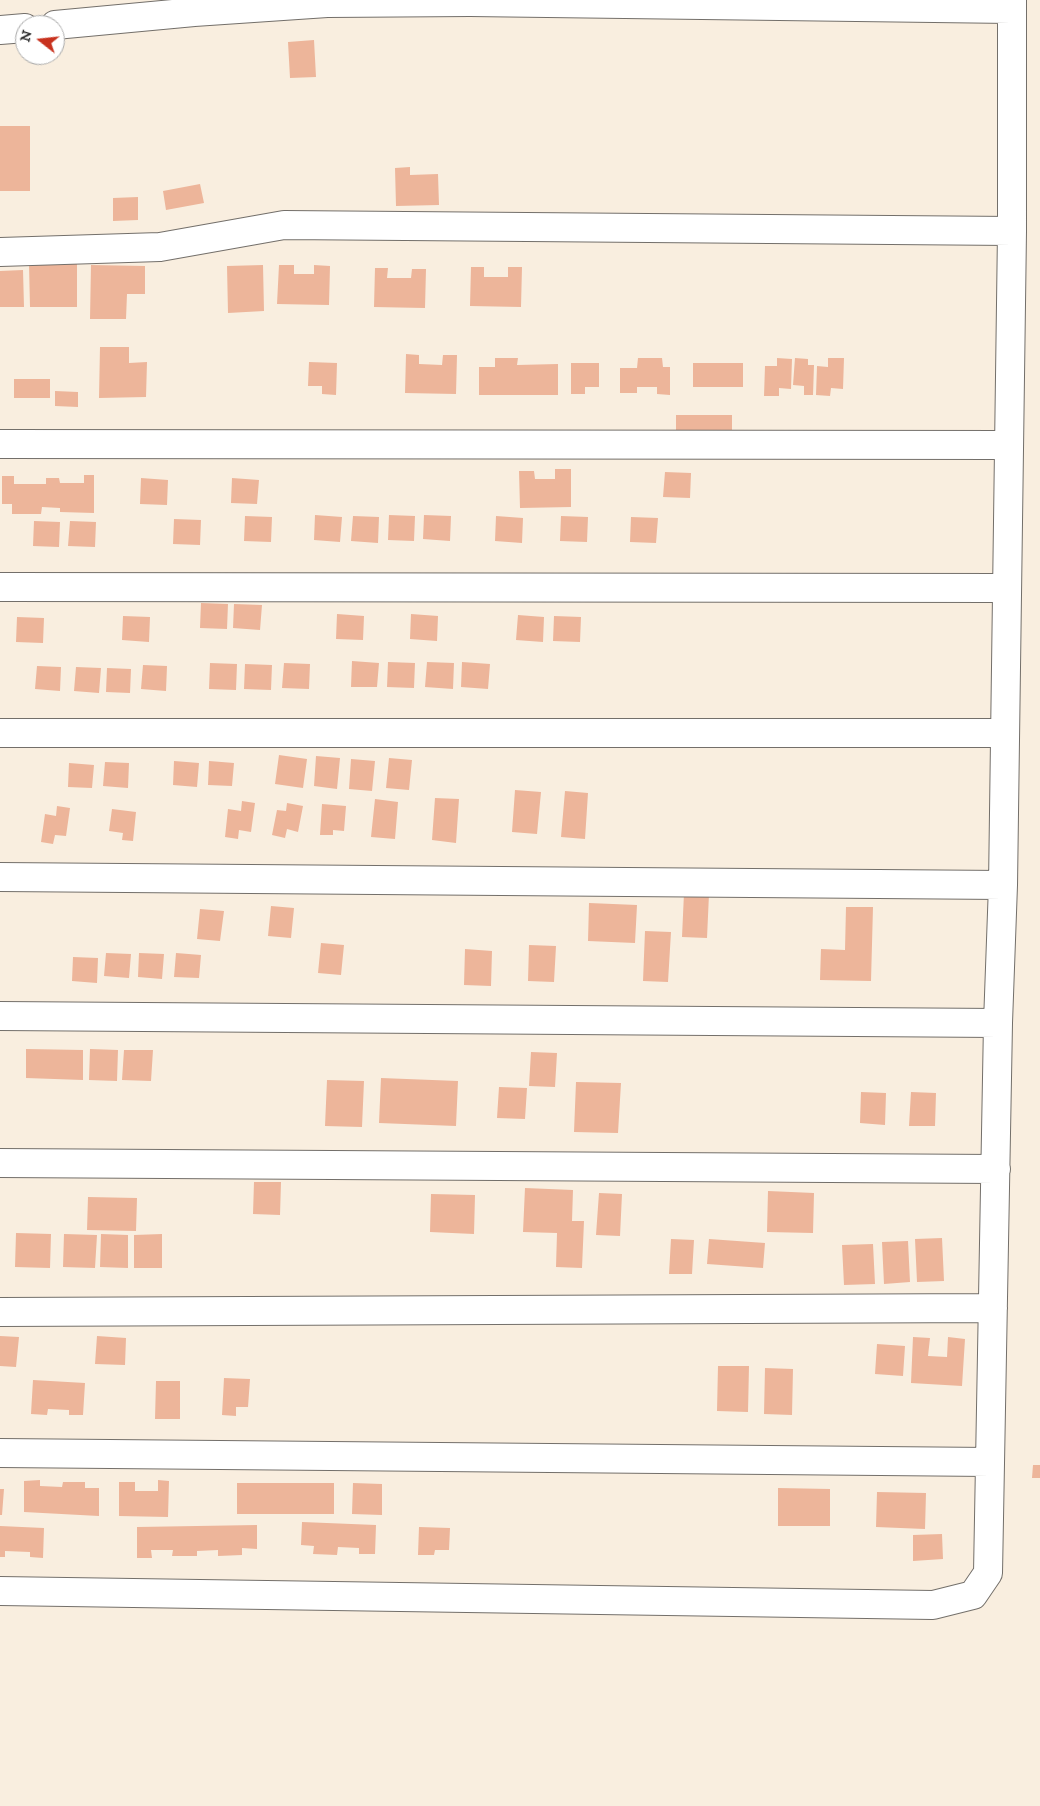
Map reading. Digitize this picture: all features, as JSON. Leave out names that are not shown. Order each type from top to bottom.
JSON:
[{"type":"street","points":[[0,1591],[933,1605],[973,1595],[988,1573],[998,1023],[1003,885],[1012,231],[1012,4],[327,3],[194,12],[65,24]]},
{"type":"street","points":[[0,30],[15,29]]},
{"type":"street","points":[[0,252],[160,246],[284,225],[1012,231]]},
{"type":"street","points":[[0,444],[1008,445]]},
{"type":"street","points":[[0,587],[1006,588]]},
{"type":"street","points":[[0,733],[1004,732]]},
{"type":"street","points":[[0,877],[1003,885]]},
{"type":"street","points":[[0,1016],[998,1023]]},
{"type":"street","points":[[0,1163],[996,1169]]},
{"type":"street","points":[[0,1312],[993,1308]]},
{"type":"street","points":[[0,1453],[990,1462]]},
{"type":"building","points":[[314,40],[316,77],[290,78],[288,42]]},
{"type":"building","points":[[0,126],[30,126],[30,191],[0,191]]},
{"type":"building","points":[[410,167],[410,175],[438,174],[439,205],[396,206],[395,168]]},
{"type":"building","points":[[200,184],[204,203],[166,210],[163,191]]},
{"type":"building","points":[[138,197],[138,220],[113,221],[113,198]]},
{"type":"building","points":[[29,264],[77,264],[77,307],[30,307]]},
{"type":"building","points":[[91,265],[145,266],[145,294],[127,294],[126,319],[90,319]]},
{"type":"building","points":[[263,265],[264,311],[228,313],[227,266]]},
{"type":"building","points":[[279,265],[294,265],[294,274],[314,274],[314,265],[330,266],[329,305],[277,304]]},
{"type":"building","points":[[471,267],[484,267],[484,277],[508,277],[508,267],[522,267],[521,307],[470,306]]},
{"type":"building","points":[[375,268],[388,268],[387,278],[411,278],[412,269],[426,269],[425,308],[374,307]]},
{"type":"building","points":[[23,270],[24,307],[0,307],[0,271]]},
{"type":"building","points":[[100,347],[129,347],[129,363],[147,362],[146,397],[99,398]]},
{"type":"building","points":[[406,354],[419,355],[419,364],[442,365],[443,355],[457,355],[456,394],[405,393]]},
{"type":"building","points":[[495,358],[518,358],[517,365],[558,364],[558,395],[479,395],[479,367],[495,367]]},
{"type":"building","points":[[638,358],[662,358],[663,367],[670,367],[670,395],[657,394],[657,387],[637,387],[637,393],[620,393],[620,368],[637,368]]},
{"type":"building","points":[[777,358],[792,359],[791,389],[779,388],[779,396],[764,396],[765,366],[777,366]]},
{"type":"building","points":[[795,358],[808,359],[808,365],[814,365],[813,395],[804,395],[804,386],[793,385]]},
{"type":"building","points":[[828,358],[844,358],[843,389],[831,388],[830,396],[816,395],[817,366],[828,367]]},
{"type":"building","points":[[309,362],[337,363],[336,395],[322,394],[322,386],[308,386]]},
{"type":"building","points":[[571,363],[599,363],[599,387],[585,387],[585,394],[571,394]]},
{"type":"building","points":[[693,363],[743,363],[743,387],[693,387]]},
{"type":"building","points":[[14,379],[50,379],[50,398],[14,398]]},
{"type":"building","points":[[55,391],[78,392],[78,407],[55,406]]},
{"type":"building","points":[[676,415],[732,415],[732,439],[676,439]]},
{"type":"building","points":[[555,469],[571,469],[571,507],[520,508],[519,471],[534,471],[535,479],[555,479]]},
{"type":"building","points":[[665,472],[691,473],[690,498],[663,497]]},
{"type":"building","points":[[84,475],[94,475],[94,513],[60,512],[60,508],[42,507],[41,514],[12,514],[12,504],[2,504],[2,476],[14,476],[14,484],[46,484],[46,478],[59,478],[60,483],[84,483]]},
{"type":"building","points":[[141,478],[168,480],[167,505],[140,504]]},
{"type":"building","points":[[232,478],[259,480],[257,504],[231,503]]},
{"type":"building","points":[[315,515],[342,517],[340,542],[314,540]]},
{"type":"building","points":[[389,515],[415,516],[414,541],[388,540]]},
{"type":"building","points":[[424,515],[451,516],[450,541],[423,539]]},
{"type":"building","points":[[245,516],[272,517],[271,542],[244,541]]},
{"type":"building","points":[[353,516],[379,517],[378,543],[351,541]]},
{"type":"building","points":[[496,516],[523,518],[522,543],[495,541]]},
{"type":"building","points":[[561,516],[588,517],[587,542],[560,541]]},
{"type":"building","points":[[631,517],[658,518],[656,543],[630,542]]},
{"type":"building","points":[[174,519],[201,520],[200,545],[173,544]]},
{"type":"building","points":[[34,521],[60,522],[59,547],[33,546]]},
{"type":"building","points":[[70,521],[96,522],[95,547],[68,546]]},
{"type":"building","points":[[201,603],[228,604],[227,629],[200,628]]},
{"type":"building","points":[[234,604],[262,605],[260,630],[233,628]]},
{"type":"building","points":[[337,614],[364,616],[363,640],[336,639]]},
{"type":"building","points":[[411,614],[438,616],[437,641],[410,639]]},
{"type":"building","points":[[518,615],[544,617],[543,642],[516,640]]},
{"type":"building","points":[[123,616],[150,617],[149,642],[122,640]]},
{"type":"building","points":[[554,616],[581,617],[580,642],[553,641]]},
{"type":"building","points":[[17,617],[44,618],[43,643],[16,642]]},
{"type":"building","points":[[352,661],[379,663],[377,687],[351,687]]},
{"type":"building","points":[[388,662],[415,663],[414,688],[387,687]]},
{"type":"building","points":[[427,662],[454,663],[453,689],[425,687]]},
{"type":"building","points":[[462,662],[490,664],[488,689],[461,687]]},
{"type":"building","points":[[210,663],[237,664],[236,690],[209,689]]},
{"type":"building","points":[[284,663],[310,664],[309,689],[282,688]]},
{"type":"building","points":[[245,664],[272,665],[271,690],[244,689]]},
{"type":"building","points":[[143,665],[167,666],[166,691],[141,689]]},
{"type":"building","points":[[37,666],[61,667],[60,691],[35,689]]},
{"type":"building","points":[[76,667],[101,668],[99,693],[74,691]]},
{"type":"building","points":[[107,668],[131,669],[130,693],[106,692]]},
{"type":"building","points":[[279,755],[307,759],[303,788],[275,784]]},
{"type":"building","points":[[316,756],[340,758],[337,789],[314,786]]},
{"type":"building","points":[[389,758],[412,760],[409,790],[386,788]]},
{"type":"building","points":[[351,759],[375,761],[372,791],[349,789]]},
{"type":"building","points":[[174,761],[199,763],[197,787],[173,785]]},
{"type":"building","points":[[209,761],[234,763],[232,786],[208,785]]},
{"type":"building","points":[[105,762],[129,763],[128,788],[103,786]]},
{"type":"building","points":[[69,763],[94,765],[92,788],[68,787]]},
{"type":"building","points":[[515,790],[541,792],[537,834],[512,832]]},
{"type":"building","points":[[565,791],[588,793],[585,839],[561,837]]},
{"type":"building","points":[[435,798],[459,799],[456,843],[432,840]]},
{"type":"building","points":[[375,799],[398,802],[395,839],[371,837]]},
{"type":"building","points":[[242,801],[255,803],[251,832],[239,830],[238,839],[225,837],[228,809],[241,811]]},
{"type":"building","points":[[287,803],[303,806],[298,832],[287,829],[285,838],[272,835],[277,810],[286,811]]},
{"type":"building","points":[[322,804],[346,806],[344,831],[333,830],[333,835],[320,835]]},
{"type":"building","points":[[57,806],[70,808],[66,836],[55,835],[53,844],[41,842],[45,814],[56,816]]},
{"type":"building","points":[[112,809],[136,812],[133,841],[122,840],[123,833],[109,831]]},
{"type":"building","points":[[684,893],[709,894],[707,938],[682,937]]},
{"type":"building","points":[[589,903],[637,905],[635,943],[588,941]]},
{"type":"building","points":[[271,906],[294,908],[291,938],[268,936]]},
{"type":"building","points":[[846,907],[873,907],[871,981],[820,980],[821,949],[845,950]]},
{"type":"building","points":[[200,909],[224,911],[220,941],[197,939]]},
{"type":"building","points":[[645,931],[671,932],[668,982],[643,981]]},
{"type":"building","points":[[321,943],[344,945],[341,975],[318,973]]},
{"type":"building","points":[[529,945],[556,946],[554,982],[528,981]]},
{"type":"building","points":[[465,949],[492,951],[491,986],[464,985]]},
{"type":"building","points":[[106,953],[131,954],[129,978],[104,976]]},
{"type":"building","points":[[139,953],[164,954],[162,979],[138,977]]},
{"type":"building","points":[[176,953],[201,955],[199,978],[174,977]]},
{"type":"building","points":[[73,957],[98,958],[97,983],[72,981]]},
{"type":"building","points":[[26,1049],[83,1050],[83,1080],[26,1078]]},
{"type":"building","points":[[90,1049],[118,1050],[117,1081],[89,1080]]},
{"type":"building","points":[[124,1050],[153,1050],[151,1081],[122,1080]]},
{"type":"building","points":[[531,1052],[557,1053],[555,1087],[529,1086]]},
{"type":"building","points":[[381,1078],[458,1081],[456,1126],[379,1123]]},
{"type":"building","points":[[327,1080],[364,1081],[362,1127],[325,1126]]},
{"type":"building","points":[[576,1082],[621,1083],[618,1133],[574,1132]]},
{"type":"building","points":[[499,1087],[527,1088],[525,1119],[497,1118]]},
{"type":"building","points":[[861,1092],[886,1093],[885,1125],[860,1123]]},
{"type":"building","points":[[911,1092],[936,1093],[935,1126],[909,1126]]},
{"type":"building","points":[[254,1182],[281,1182],[280,1215],[253,1214]]},
{"type":"building","points":[[525,1188],[573,1190],[572,1221],[584,1221],[582,1268],[556,1267],[557,1233],[523,1232]]},
{"type":"building","points":[[768,1191],[814,1193],[813,1233],[767,1232]]},
{"type":"building","points":[[599,1193],[622,1194],[620,1236],[596,1235]]},
{"type":"building","points":[[431,1194],[475,1195],[474,1234],[430,1232]]},
{"type":"building","points":[[88,1197],[137,1198],[136,1231],[87,1230]]},
{"type":"building","points":[[16,1233],[51,1234],[50,1268],[15,1267]]},
{"type":"building","points":[[64,1234],[97,1235],[95,1268],[63,1267]]},
{"type":"building","points":[[101,1234],[128,1235],[128,1268],[100,1267]]},
{"type":"building","points":[[162,1234],[162,1268],[134,1268],[134,1235]]},
{"type":"building","points":[[942,1238],[944,1281],[917,1282],[915,1239]]},
{"type":"building","points":[[671,1239],[694,1240],[692,1274],[669,1274]]},
{"type":"building","points":[[709,1239],[765,1243],[763,1268],[707,1264]]},
{"type":"building","points":[[908,1241],[910,1282],[884,1284],[882,1242]]},
{"type":"building","points":[[873,1244],[875,1284],[844,1285],[842,1245]]},
{"type":"building","points":[[0,1336],[19,1337],[16,1367],[0,1366]]},
{"type":"building","points":[[97,1336],[126,1338],[125,1365],[95,1364]]},
{"type":"building","points":[[913,1337],[930,1338],[928,1356],[947,1357],[948,1337],[965,1339],[962,1386],[911,1383]]},
{"type":"building","points":[[877,1344],[905,1346],[903,1376],[875,1374]]},
{"type":"building","points":[[718,1366],[749,1366],[748,1412],[717,1411]]},
{"type":"building","points":[[765,1368],[793,1369],[792,1415],[764,1414]]},
{"type":"building","points":[[224,1378],[250,1379],[248,1407],[236,1407],[236,1416],[222,1415]]},
{"type":"building","points":[[33,1380],[85,1383],[83,1415],[69,1415],[69,1410],[48,1409],[47,1415],[31,1414]]},
{"type":"building","points":[[156,1381],[180,1381],[180,1419],[155,1419]]},
{"type":"building","points":[[1033,1465],[1040,1465],[1040,1478],[1032,1478]]},
{"type":"building","points":[[40,1480],[40,1486],[62,1487],[63,1482],[85,1482],[85,1488],[99,1488],[99,1516],[24,1512],[24,1481]]},
{"type":"building","points":[[158,1480],[169,1481],[168,1517],[119,1516],[119,1482],[135,1482],[135,1491],[158,1491]]},
{"type":"building","points":[[237,1483],[334,1483],[334,1514],[237,1514]]},
{"type":"building","points":[[353,1483],[382,1484],[382,1515],[352,1514]]},
{"type":"building","points":[[778,1488],[830,1489],[830,1526],[778,1526]]},
{"type":"building","points":[[0,1489],[4,1489],[2,1515],[0,1515]]},
{"type":"building","points":[[877,1492],[926,1493],[925,1529],[876,1527]]},
{"type":"building","points":[[302,1522],[376,1525],[375,1554],[359,1554],[359,1548],[338,1547],[337,1555],[313,1554],[314,1546],[301,1545]]},
{"type":"building","points":[[257,1525],[257,1549],[242,1548],[242,1555],[218,1556],[218,1550],[197,1551],[197,1556],[172,1556],[173,1550],[151,1550],[152,1558],[137,1558],[137,1527]]},
{"type":"building","points":[[0,1526],[44,1528],[43,1558],[30,1557],[30,1552],[5,1551],[5,1557],[0,1557]]},
{"type":"building","points":[[419,1527],[450,1528],[449,1550],[435,1550],[434,1555],[418,1555]]},
{"type":"building","points":[[942,1534],[943,1559],[913,1561],[913,1535]]}]
